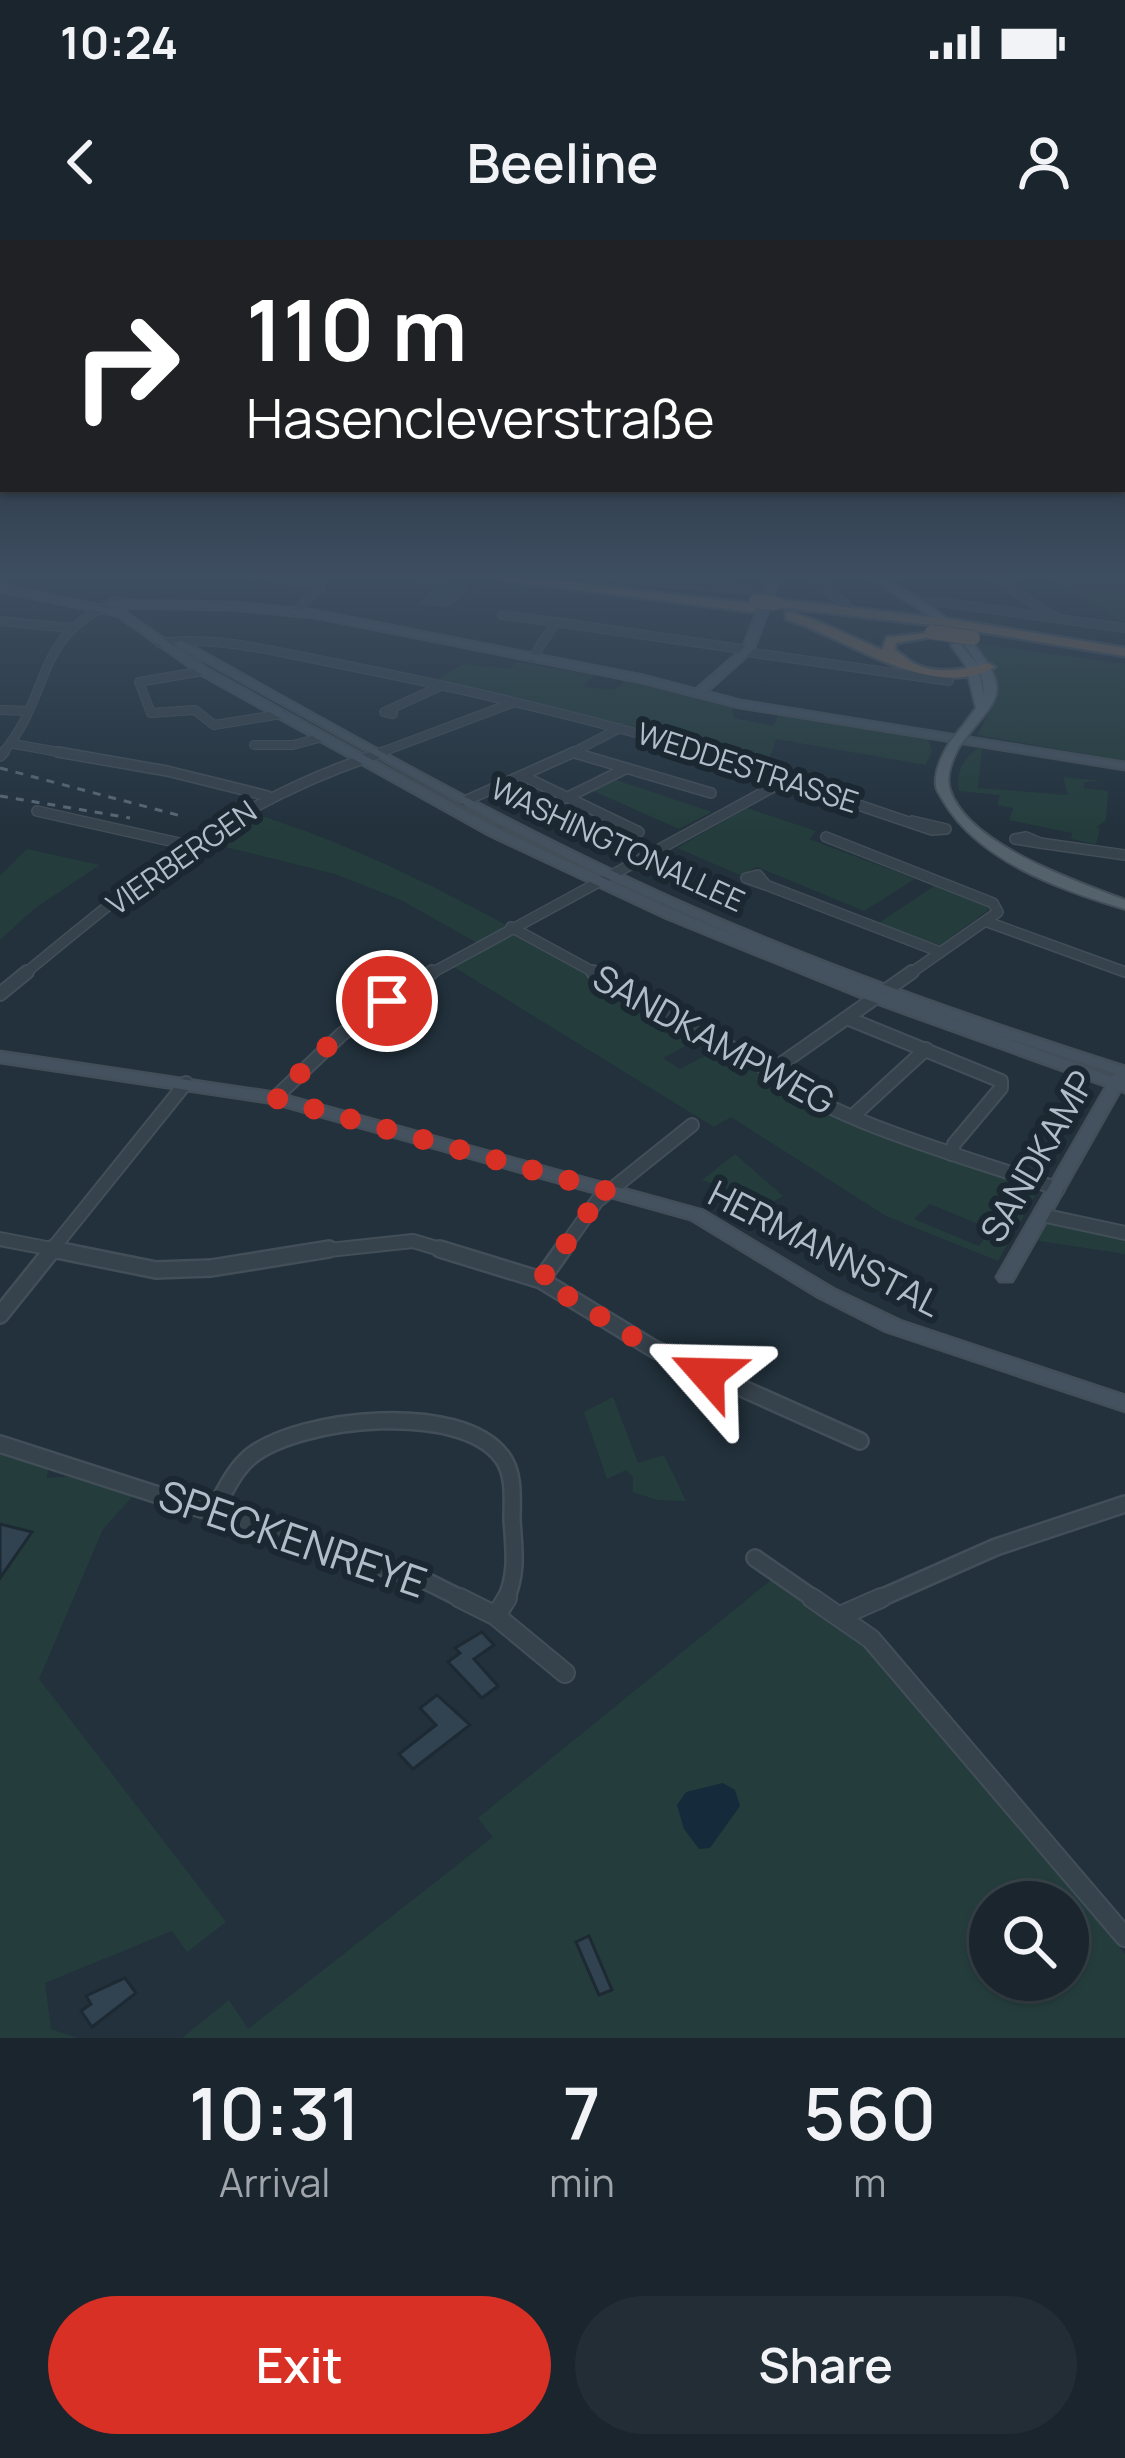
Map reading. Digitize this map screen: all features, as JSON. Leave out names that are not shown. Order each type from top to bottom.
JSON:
[{"type":"highway","points":[[901,662],[979,670]]},
{"type":"highway","points":[[917,662],[979,670]]},
{"type":"main road","points":[[970,662],[991,696],[945,762],[942,788],[958,815],[993,844],[1125,906]]},
{"type":"main road","points":[[970,662],[979,670]]},
{"type":"street","points":[[0,756],[14,744],[47,662]]},
{"type":"street","name":"WASHINGTONALLEE","points":[[192,662],[360,759],[602,877],[882,994],[1123,1076]]},
{"type":"street","name":"WASHINGTONALLEE","points":[[206,662],[602,877]]},
{"type":"street","name":"WEDDESTRASSE","points":[[320,662],[621,727],[912,821]]},
{"type":"street","points":[[551,662],[809,714],[1125,766]]},
{"type":"street","points":[[696,691],[735,662]]},
{"type":"street","points":[[822,662],[918,676]]},
{"type":"street","points":[[203,671],[139,682],[151,713],[195,710],[210,724],[281,714]]},
{"type":"street","points":[[393,709],[442,686]]},
{"type":"street","name":"VIERBERGEN","points":[[0,994],[188,845],[268,796],[360,759],[453,730],[516,702]]},
{"type":"street","points":[[0,710],[29,711]]},
{"type":"street","points":[[465,801],[526,777],[621,727]]},
{"type":"street","points":[[254,745],[292,745],[322,737]]},
{"type":"street","points":[[14,744],[182,774],[268,796]]},
{"type":"street","points":[[575,753],[711,793]]},
{"type":"street","points":[[566,798],[628,767]]},
{"type":"street","points":[[526,777],[627,826]]},
{"type":"street","points":[[275,1098],[331,1043],[387,1001],[511,927],[790,778]]},
{"type":"street","points":[[37,811],[188,845]]},
{"type":"street","points":[[771,1071],[998,912],[997,907],[826,837]]},
{"type":"street","points":[[1041,843],[1125,855]]},
{"type":"street","points":[[766,885],[940,952]]},
{"type":"street","points":[[985,921],[1125,972]]},
{"type":"street","name":"SANDKAMPWEG","points":[[511,927],[771,1071],[781,1083],[951,1154],[1058,1189]]},
{"type":"street","points":[[847,1018],[992,1075],[1002,1084],[953,1144],[951,1154]]},
{"type":"street","points":[[853,1116],[926,1049]]},
{"type":"street","name":"HERMANNSTAL","points":[[0,1057],[275,1098],[697,1215],[826,1293],[909,1333],[1125,1404]]},
{"type":"street","name":"SANDKAMP","points":[[1006,1277],[1123,1076]]},
{"type":"street","points":[[0,1315],[186,1083]]},
{"type":"street","points":[[541,1280],[596,1201],[692,1125]]},
{"type":"street","points":[[1042,1215],[1125,1233]]},
{"type":"street","points":[[0,1238],[135,1268],[191,1270],[394,1240],[465,1254],[541,1280],[646,1345],[860,1441]]},
{"type":"street","points":[[215,1509],[249,1458],[286,1439],[371,1424],[460,1427],[490,1442],[505,1460],[511,1481],[516,1581],[496,1616]]},
{"type":"street","name":"SPECKENREYE","points":[[0,1444],[413,1576],[496,1616],[566,1673]]},
{"type":"street","points":[[840,1616],[996,1547],[1125,1504]]},
{"type":"street","points":[[755,1558],[840,1616],[891,1659],[1125,1937]]},
{"type":"green space","points":[[516,662],[594,675],[583,687],[614,690],[625,681],[736,707],[734,718],[774,726],[778,715],[929,740],[932,751],[926,765],[776,739],[767,766],[615,722],[437,680],[464,664],[510,669]]},
{"type":"green space","points":[[989,662],[1125,664],[1125,761],[977,735],[994,698]]},
{"type":"green space","points":[[982,749],[978,788],[1068,795],[1063,777],[1103,781],[1085,782],[1083,788],[1108,791],[1106,820],[1097,827],[1096,844],[1071,839],[1072,833],[1009,820],[1013,808],[997,805],[1000,795],[959,791],[961,767]]},
{"type":"green space","points":[[613,779],[712,812],[679,829],[591,790]]},
{"type":"green space","points":[[747,808],[816,831],[809,839],[915,879],[864,911],[757,867],[740,875],[677,848]]},
{"type":"green space","points":[[252,813],[429,885],[710,1039],[701,1044],[695,1041],[663,1058],[680,1069],[713,1052],[706,1047],[715,1042],[761,1067],[768,1080],[813,1102],[1032,1185],[1037,1191],[1013,1236],[990,1235],[993,1230],[930,1204],[914,1219],[979,1246],[984,1239],[1010,1240],[998,1261],[886,1216],[731,1117],[714,1127],[454,967],[486,948],[401,900],[335,874],[205,842]]},
{"type":"green space","points":[[27,849],[100,865],[34,909],[0,940],[0,876]]},
{"type":"green space","points":[[939,883],[991,908],[940,945],[877,924]]},
{"type":"green space","points":[[735,1154],[783,1196],[771,1203],[702,1180]]},
{"type":"green space","points":[[1045,1220],[1125,1238],[1125,1254],[1033,1240]]},
{"type":"green space","points":[[613,1397],[638,1463],[664,1455],[686,1501],[657,1500],[633,1492],[633,1477],[626,1470],[607,1479],[584,1412]]},
{"type":"green space","points":[[0,1453],[48,1468],[47,1478],[75,1476],[134,1495],[103,1529],[39,1679],[226,1922],[187,1952],[172,1931],[45,1983],[51,2029],[77,2038],[0,2038]]},
{"type":"green space","points":[[771,1580],[878,1658],[1064,1881],[969,1881],[969,2001],[1089,2001],[1089,1911],[1125,1954],[1125,2038],[182,2038],[229,2000],[248,2029],[493,1837],[478,1818]]},
{"type":"water","points":[[723,1783],[735,1790],[740,1806],[710,1848],[699,1849],[684,1829],[677,1805],[686,1792]]},
{"type":"building","points":[[0,1524],[32,1532],[0,1578]]},
{"type":"building","points":[[482,1632],[494,1645],[474,1659],[498,1686],[482,1698],[448,1662],[460,1653],[455,1648]]},
{"type":"building","points":[[437,1695],[470,1725],[413,1769],[399,1754],[436,1725],[420,1708]]},
{"type":"building","points":[[589,1936],[612,1990],[599,1995],[576,1942]]},
{"type":"building","points":[[125,1978],[136,1993],[92,2027],[81,2011],[91,2004],[86,1996]]},
{"type":"railway","points":[[0,768],[185,817]]},
{"type":"railway","points":[[0,796],[130,818]]},
{"type":"route","points":[[387,1001],[331,1043],[275,1098],[611,1192],[596,1201],[541,1280],[646,1345],[707,1374]]}]
